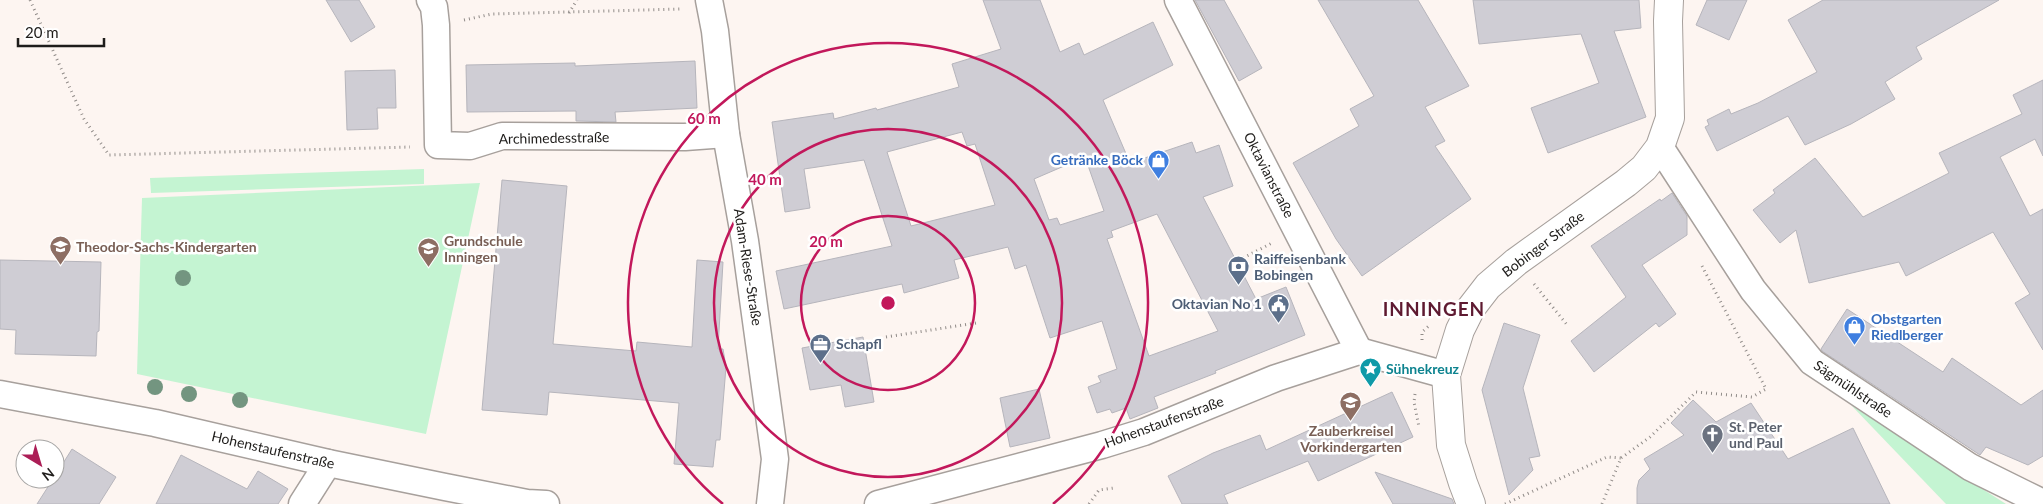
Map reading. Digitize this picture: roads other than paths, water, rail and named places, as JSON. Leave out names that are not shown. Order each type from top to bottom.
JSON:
[{"type":"main road","name":"Bobinger Straße","points":[[1471,504],[1451,445],[1446,375],[1460,330],[1472,308],[1488,286],[1516,262],[1626,183],[1644,168],[1660,148],[1670,118],[1669,0]]},
{"type":"street","name":"Archimedesstraße","points":[[430,0],[434,7],[436,25],[438,145],[470,146],[502,136],[685,137],[726,134]]},
{"type":"street","name":"Oktavianstraße","points":[[1178,0],[1359,350]]},
{"type":"street","name":"Adam-Riese-Straße","points":[[710,4],[726,134],[746,241],[775,459],[770,504]]},
{"type":"street","name":"Sägmühlstraße","points":[[1660,148],[1753,290],[1812,362],[1970,467],[2043,503]]},
{"type":"street","points":[[1359,350],[1446,375]]},
{"type":"street","name":"Hohenstaufenstraße","points":[[878,504],[1102,445],[1144,432],[1276,378],[1359,350]]},
{"type":"street","name":"Hohenstaufenstraße","points":[[0,394],[155,424],[454,489],[526,503],[546,504]]},
{"type":"street","points":[[302,504],[328,463]]},
{"type":"place","name":"Getränke Böck","points":[[1159,179]]},
{"type":"place","name":"Theodor-Sachs-Kindergarten","points":[[60,266]]},
{"type":"place","name":"Grundschule Inningen","points":[[428,268]]},
{"type":"place","name":"Raiffeisenbank Bobingen","points":[[1238,286]]},
{"type":"place","name":"Oktavian No 1","points":[[1278,323]]},
{"type":"place","name":"Obstgarten Riedlberger","points":[[1855,346]]},
{"type":"place","name":"Schapfl","points":[[820,363]]},
{"type":"place","name":"Sühnekreuz","points":[[1370,388]]},
{"type":"place","name":"Zauberkreisel Vorkindergarten","points":[[1351,422]]},
{"type":"place","name":"St. Peter und Paul","points":[[1713,454]]},
{"type":"district","name":"INNINGEN","points":[[1434,309]]}]
